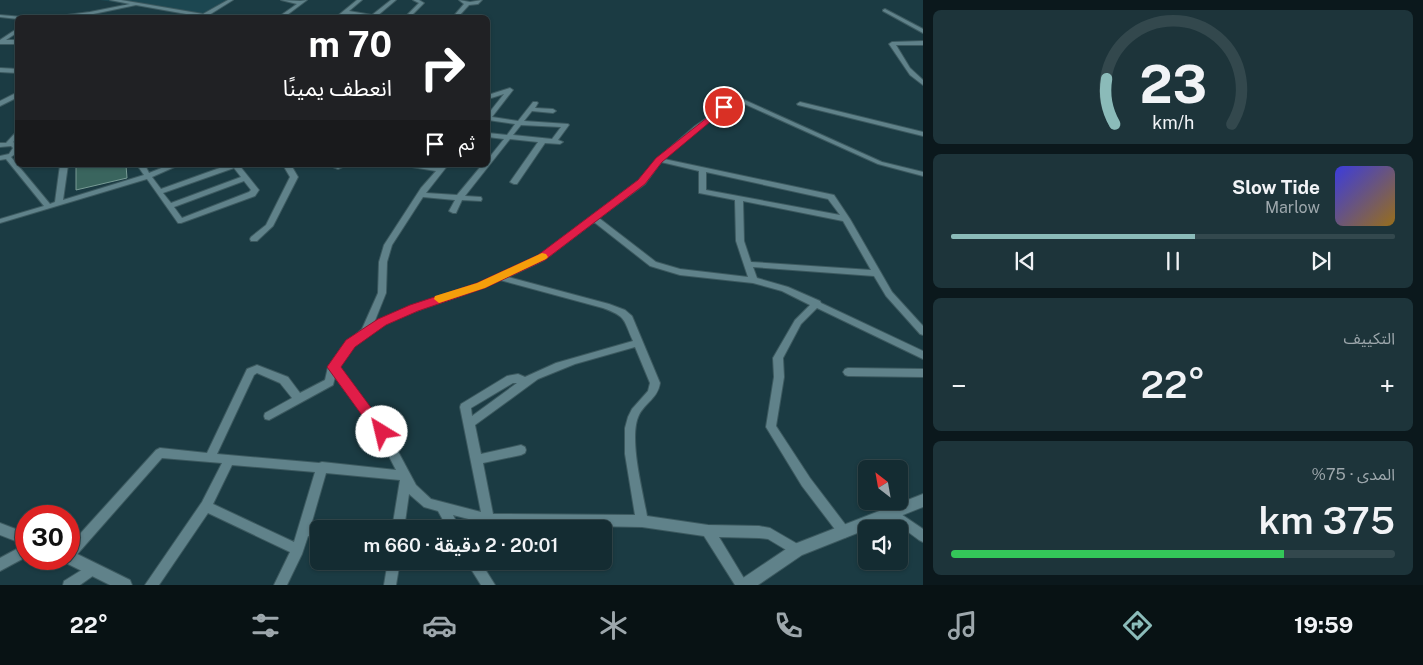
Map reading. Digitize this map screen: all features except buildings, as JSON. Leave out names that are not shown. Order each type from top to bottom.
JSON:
[{"type":"street","points":[[112,0],[197,15]]},
{"type":"street","points":[[87,15],[108,12],[152,0]]},
{"type":"street","points":[[204,15],[231,0]]},
{"type":"street","points":[[283,0],[303,1]]},
{"type":"street","points":[[342,15],[360,0]]},
{"type":"street","points":[[375,15],[394,0]]},
{"type":"street","points":[[409,15],[422,4],[415,0]]},
{"type":"street","points":[[461,0],[467,4],[476,3],[480,0]]},
{"type":"street","points":[[283,15],[303,1]]},
{"type":"street","points":[[457,15],[467,4]]},
{"type":"street","points":[[885,10],[923,31]]},
{"type":"street","points":[[345,12],[361,15]]},
{"type":"street","points":[[0,16],[15,17]]},
{"type":"street","points":[[0,42],[15,31]]},
{"type":"street","points":[[0,42],[15,42]]},
{"type":"street","points":[[923,43],[892,44],[901,55],[908,72],[923,83]]},
{"type":"street","points":[[0,70],[15,71]]},
{"type":"street","points":[[490,96],[510,90],[490,115]]},
{"type":"street","points":[[0,96],[15,95]]},
{"type":"street","points":[[0,104],[15,95]]},
{"type":"street","points":[[269,416],[329,382],[334,367],[351,344],[366,331],[407,311],[481,286],[498,276],[541,258],[642,182],[659,160],[697,128],[738,99],[880,163],[923,174]]},
{"type":"street","points":[[490,160],[535,103]]},
{"type":"street","points":[[800,104],[923,134]]},
{"type":"street","points":[[530,109],[553,111]]},
{"type":"street","points":[[490,118],[519,123],[566,125],[557,141],[490,135]]},
{"type":"street","points":[[8,144],[15,136]]},
{"type":"street","points":[[514,182],[543,140]]},
{"type":"street","points":[[0,145],[15,145]]},
{"type":"street","points":[[15,149],[4,157],[48,206]]},
{"type":"street","points":[[659,160],[831,197],[897,305],[923,332]]},
{"type":"street","points":[[59,203],[64,167]]},
{"type":"street","points":[[142,167],[181,221],[252,194],[255,190],[236,167]]},
{"type":"street","points":[[0,221],[147,176],[170,167]]},
{"type":"street","points":[[159,192],[228,167]]},
{"type":"street","points":[[254,239],[269,226],[294,176],[288,167]]},
{"type":"street","points":[[366,331],[382,293],[383,262],[388,245],[442,167]]},
{"type":"street","points":[[453,210],[459,198],[485,167]]},
{"type":"street","points":[[703,170],[702,191],[846,219]]},
{"type":"street","points":[[170,206],[246,178]]},
{"type":"street","points":[[421,195],[478,199]]},
{"type":"street","points":[[739,199],[740,241],[753,280]]},
{"type":"street","points":[[593,218],[646,260],[680,272],[753,280],[785,289],[923,355]]},
{"type":"street","points":[[747,264],[876,273]]},
{"type":"street","points":[[498,276],[622,312],[627,316],[637,343],[656,383],[654,392],[634,414],[630,426],[634,478],[642,521]]},
{"type":"street","points":[[817,303],[798,322],[778,358],[778,377],[771,427],[806,482],[844,532]]},
{"type":"street","points":[[469,423],[502,402],[526,383],[554,368],[637,343]]},
{"type":"street","points":[[334,367],[382,432],[412,489],[428,502],[488,519],[642,521],[708,531],[759,532],[770,534],[797,550]]},
{"type":"street","points":[[210,456],[250,372],[257,369],[281,378],[299,399]]},
{"type":"street","points":[[848,372],[923,373]]},
{"type":"street","points":[[488,519],[465,407],[511,380],[518,378],[526,383]]},
{"type":"street","points":[[476,460],[520,450]]},
{"type":"street","points":[[80,543],[157,455],[164,452],[210,456],[229,460],[406,476]]},
{"type":"street","points":[[151,585],[206,506],[229,460]]},
{"type":"street","points":[[280,585],[298,550],[322,467]]},
{"type":"street","points":[[399,520],[406,476]]},
{"type":"street","points":[[708,531],[744,585],[797,550],[923,500]]},
{"type":"street","points":[[206,506],[298,550]]},
{"type":"street","points":[[442,507],[449,520]]},
{"type":"street","points":[[892,513],[923,536]]},
{"type":"street","points":[[0,528],[15,534]]},
{"type":"street","points":[[304,529],[310,531]]},
{"type":"street","points":[[0,565],[15,556]]},
{"type":"street","points":[[80,562],[125,585]]},
{"type":"street","points":[[69,585],[93,570]]},
{"type":"street","points":[[390,585],[392,570]]},
{"type":"street","points":[[478,570],[489,585]]},
{"type":"shaded area","points":[[100,0],[228,0],[203,15]]},
{"type":"slow traffic","points":[[439,299],[481,286],[502,274],[542,257]]},
{"type":"route","points":[[382,432],[334,367],[345,350],[357,338],[374,326],[414,308],[481,286],[502,274],[541,258],[642,182],[659,160],[724,107]]}]
